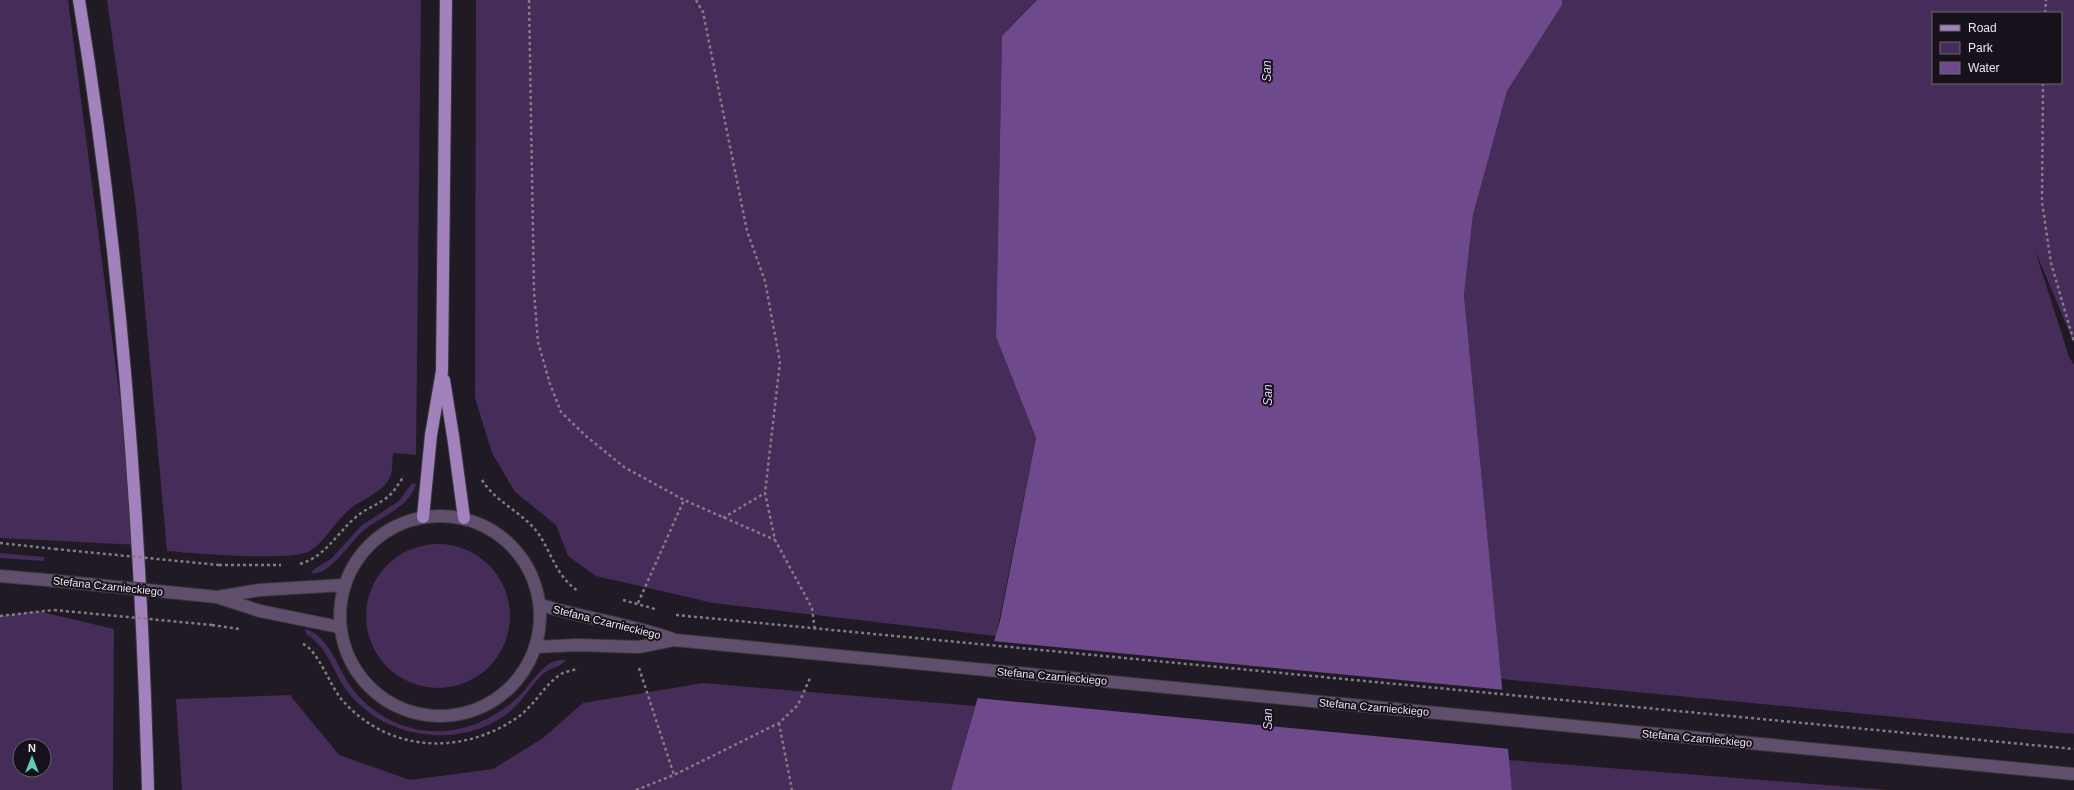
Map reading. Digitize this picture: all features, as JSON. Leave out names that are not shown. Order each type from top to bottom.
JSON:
[{"type":"main road","points":[[79,0],[107,195],[125,361],[139,545],[148,790]]},
{"type":"main road","points":[[423,517],[431,435],[442,371],[446,0]]},
{"type":"main road","points":[[442,371],[453,436],[464,518]]},
{"type":"street","points":[[443,516],[464,518],[492,530],[516,550],[532,575],[541,604],[541,626],[536,647],[521,678],[496,701],[464,715],[430,717],[397,708],[369,688],[349,660],[340,627],[340,606],[344,585],[356,561],[374,540],[397,525],[423,517],[443,516]]},
{"type":"street","name":"Stefana Czarnieckiego","points":[[0,576],[217,597]]},
{"type":"street","points":[[217,597],[260,590],[344,585]]},
{"type":"street","points":[[217,597],[260,611],[340,627]]},
{"type":"street","name":"Stefana Czarnieckiego","points":[[541,604],[581,616],[646,630],[674,640],[2074,774]]},
{"type":"street","name":"Stefana Czarnieckiego","points":[[536,647],[577,645],[640,647],[674,640]]},
{"type":"path","points":[[529,0],[534,291],[538,342],[550,384],[561,412],[586,436],[624,468],[684,500],[775,540]]},
{"type":"path","points":[[696,0],[703,12],[747,231],[765,280],[780,362],[765,493],[775,540],[812,608],[816,638]]},
{"type":"path","points":[[2045,12],[2046,0]]},
{"type":"path","points":[[2043,84],[2042,202],[2051,263],[2074,342]]},
{"type":"path","points":[[293,565],[316,558],[326,550],[351,521],[363,511],[385,499],[400,483],[405,474],[409,473]]},
{"type":"path","points":[[481,478],[487,489],[532,527],[540,536],[565,579],[571,586],[584,592]]},
{"type":"path","points":[[723,518],[765,493]]},
{"type":"path","points":[[638,603],[684,500]]},
{"type":"path","points":[[0,543],[219,565],[285,565]]},
{"type":"path","points":[[0,616],[54,610],[212,625],[242,630]]},
{"type":"path","points":[[676,615],[2074,749]]},
{"type":"path","points":[[300,643],[313,651],[333,688],[360,717],[385,732],[401,738],[444,745],[464,741],[504,725],[525,711],[562,674],[578,668],[577,662]]},
{"type":"path","points":[[638,668],[674,775]]},
{"type":"path","points":[[636,790],[674,775],[779,723],[798,705],[812,673]]},
{"type":"path","points":[[779,723],[792,790]]},
{"type":"green space","points":[[0,0],[68,0],[139,545],[0,538]]},
{"type":"green space","points":[[107,0],[421,0],[416,455],[393,453],[391,475],[384,486],[350,509],[310,551],[283,556],[263,556],[218,555],[167,551],[136,208]]},
{"type":"green space","points":[[476,0],[1037,0],[1002,36],[996,337],[1036,438],[996,636],[713,603],[596,576],[568,556],[556,525],[515,492],[492,453],[475,398]]},
{"type":"green space","points":[[1562,0],[2074,0],[2074,343],[2035,250],[2069,357],[2074,365],[2074,734],[1501,679],[1464,295],[1473,215],[1507,91],[1562,5]]},
{"type":"green space","points":[[412,483],[416,484],[407,499],[401,505],[364,530],[325,570],[318,573],[311,573],[313,570],[332,558],[361,526],[399,501]]},
{"type":"green space","points":[[431,544],[445,544],[472,552],[484,560],[494,570],[505,588],[509,602],[509,630],[505,644],[494,662],[484,672],[466,683],[445,688],[431,688],[404,680],[392,672],[382,662],[371,644],[366,623],[366,609],[374,582],[382,570],[392,560],[410,549]]},
{"type":"green space","points":[[0,553],[44,557],[44,561],[0,558]]},
{"type":"green space","points":[[37,611],[114,629],[113,790],[0,790],[0,616]]},
{"type":"green space","points":[[305,629],[321,638],[327,645],[356,694],[376,712],[392,721],[408,727],[423,730],[452,730],[466,727],[493,716],[517,698],[538,673],[551,663],[558,660],[566,660],[543,674],[510,712],[486,726],[466,732],[445,735],[425,734],[404,730],[385,722],[367,711],[352,697],[321,647],[306,634]]},
{"type":"green space","points":[[703,683],[975,706],[951,790],[182,790],[176,699],[290,695],[339,755],[410,780],[493,769],[543,738],[583,703]]},
{"type":"green space","points":[[1509,760],[1889,790],[1512,790]]},
{"type":"water","name":"San","points":[[1037,0],[1562,0],[1562,5],[1507,91],[1473,215],[1464,295],[1512,790],[951,790],[1000,621],[1036,438],[996,337],[1002,36]]},
{"type":"pier","points":[[992,641],[1505,690],[1510,749],[976,698]]}]
